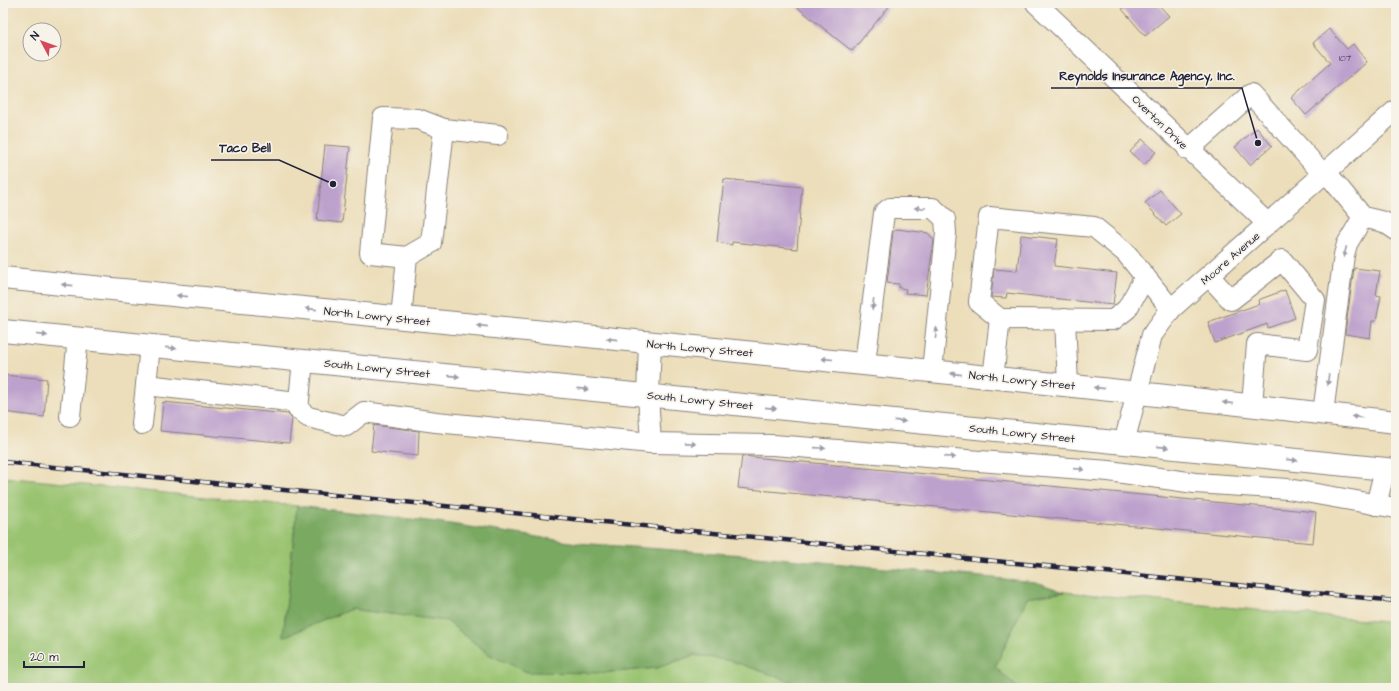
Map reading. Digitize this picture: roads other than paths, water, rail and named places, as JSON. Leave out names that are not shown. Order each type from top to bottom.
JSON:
[{"type":"main road","name":"North Lowry Street","points":[[3,278],[865,363],[993,378],[1138,392],[1396,422]]},
{"type":"main road","name":"South Lowry Street","points":[[3,331],[1390,469]]},
{"type":"main road","points":[[648,395],[650,343]]},
{"type":"street","name":"Overton Drive","points":[[1038,4],[1188,150],[1268,224]]},
{"type":"street","points":[[1188,150],[1251,94],[1325,173],[1363,217],[1384,222],[1396,230]]},
{"type":"street","name":"Moore Avenue","points":[[1124,443],[1152,335],[1171,309],[1396,110]]},
{"type":"street","points":[[444,129],[431,243],[407,257],[370,253],[383,118],[418,119],[444,129],[498,135]]},
{"type":"street","points":[[865,363],[884,213],[890,208],[933,208],[945,219],[946,233],[932,371]]},
{"type":"street","points":[[1145,278],[1127,309],[1113,320],[1000,319],[980,302],[989,217],[1094,227],[1126,253],[1171,309]]},
{"type":"street","points":[[1323,413],[1344,255],[1347,244],[1363,217]]},
{"type":"street","points":[[401,318],[407,257]]},
{"type":"street","points":[[1209,276],[1231,300],[1282,260],[1315,300],[1307,350],[1257,344],[1252,405]]},
{"type":"street","points":[[993,378],[1000,319]]},
{"type":"street","points":[[1065,320],[1068,385]]},
{"type":"street","points":[[70,416],[78,338]]},
{"type":"street","points":[[142,424],[150,346]]},
{"type":"street","points":[[304,361],[298,409],[308,417],[346,426],[364,412],[436,422],[651,443],[773,445],[960,458],[1109,471],[1195,483],[1288,489],[1396,508]]},
{"type":"street","points":[[146,385],[298,402]]},
{"type":"street","points":[[648,395],[651,443]]},
{"type":"street","points":[[1376,505],[1390,469]]},
{"type":"railway","points":[[3,462],[1396,601]]},
{"type":"place","name":"Reynolds Insurance Agency, Inc.","points":[[1258,143]]},
{"type":"place","name":"Taco Bell","points":[[333,184]]}]
